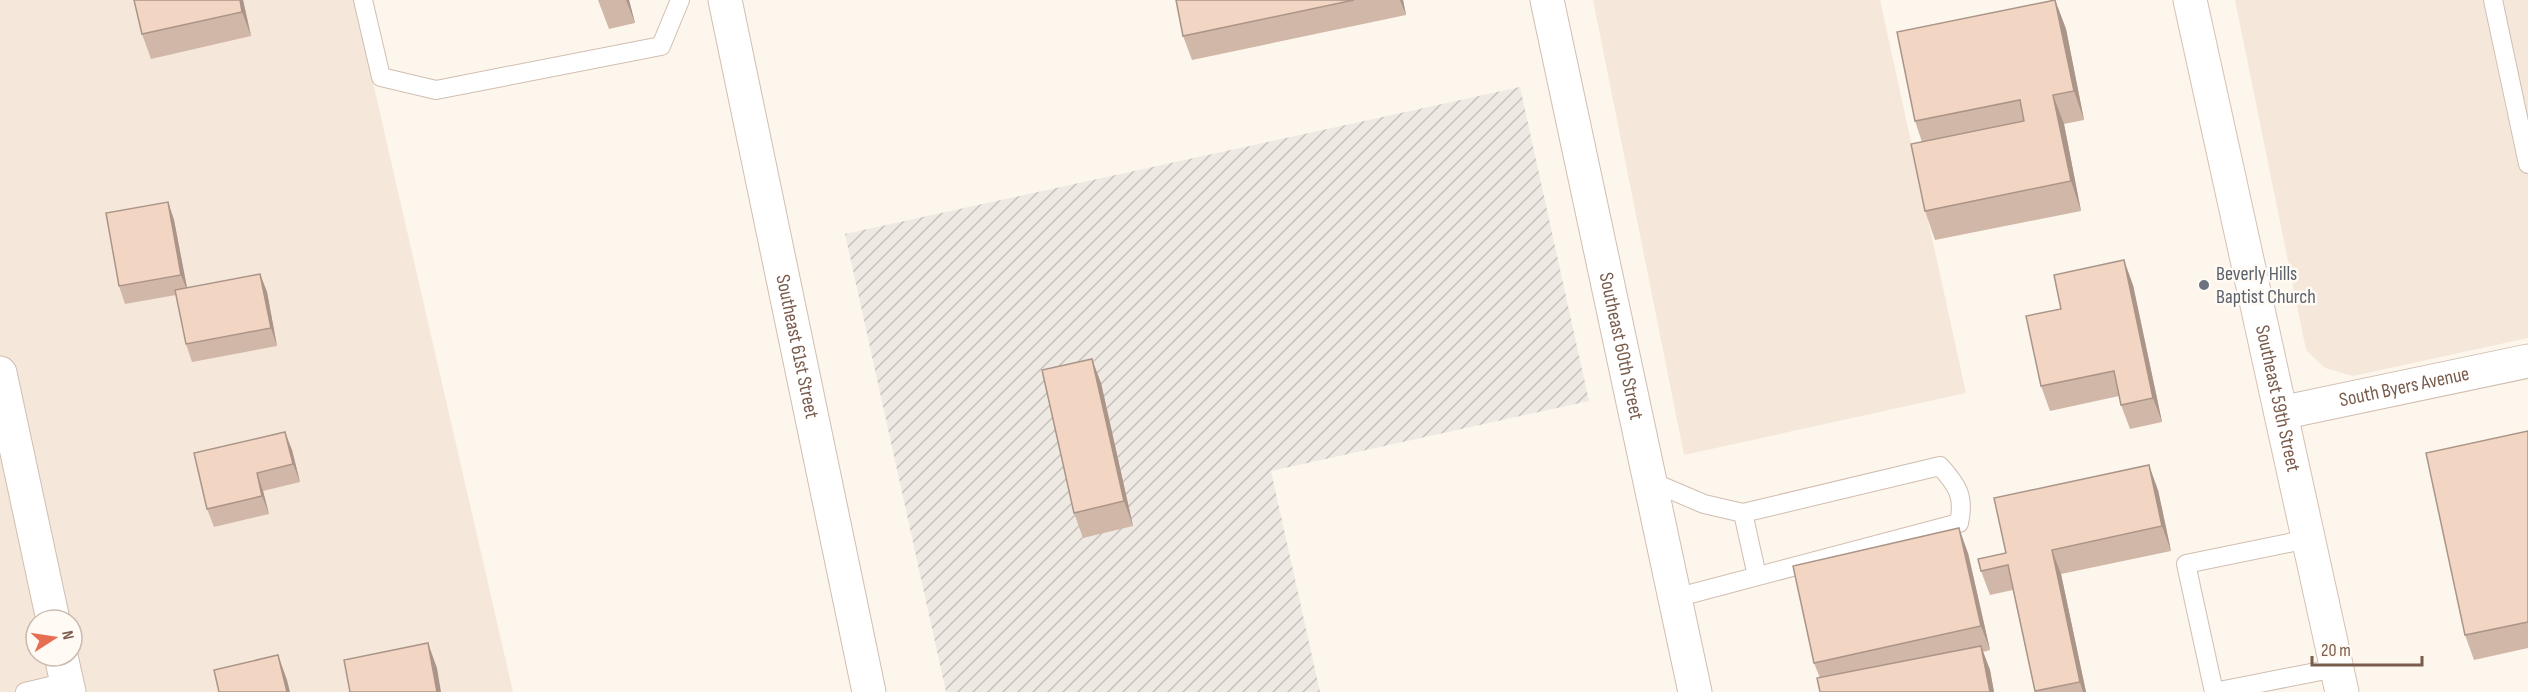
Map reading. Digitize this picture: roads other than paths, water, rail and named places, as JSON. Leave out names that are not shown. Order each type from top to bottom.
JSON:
[{"type":"street","name":"Southeast 61st Street","points":[[725,0],[869,692]]},
{"type":"street","name":"Southeast 60th Street","points":[[1547,0],[1695,692]]},
{"type":"street","name":"Southeast 59th Street","points":[[2190,0],[2339,680]]},
{"type":"street","name":"South Byers Avenue","points":[[2281,413],[2528,361]]},
{"type":"street","points":[[0,373],[50,608]]},
{"type":"lane","points":[[363,0],[381,77],[436,90],[661,46],[680,0]]},
{"type":"lane","points":[[2493,0],[2528,164]]},
{"type":"lane","points":[[1650,480],[1704,504],[1743,513],[1940,466],[1957,485],[1962,507],[1959,523],[1675,598]]},
{"type":"lane","points":[[1743,513],[1757,576]]},
{"type":"lane","points":[[2308,539],[2186,564],[2214,692],[2339,680]]},
{"type":"lane","points":[[25,692],[66,676]]},
{"type":"place","name":"Beverly Hills Baptist Church","points":[[2204,285]]}]
